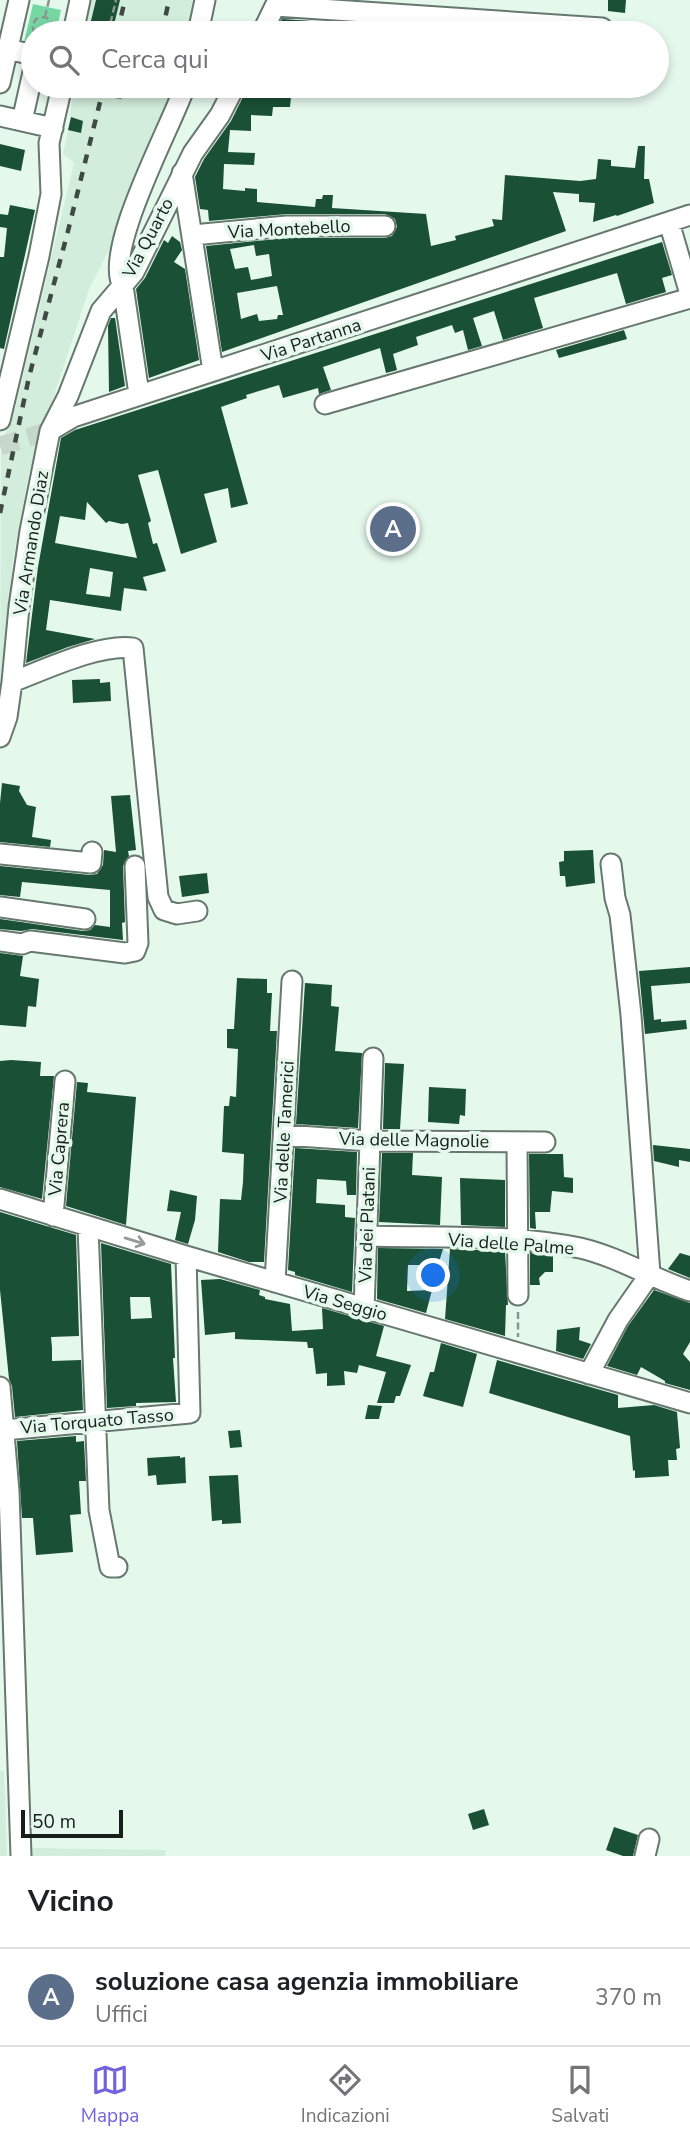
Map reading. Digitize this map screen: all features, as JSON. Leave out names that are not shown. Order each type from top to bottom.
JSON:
[{"type":"street","points":[[0,83],[19,0]]},
{"type":"street","points":[[201,21],[205,0]]},
{"type":"street","points":[[74,21],[76,1]]},
{"type":"street","points":[[268,21],[275,6],[376,6],[530,21]]},
{"type":"street","points":[[8,49],[21,52]]},
{"type":"street","points":[[22,121],[27,98]]},
{"type":"street","points":[[0,420],[51,194],[49,144],[59,98]]},
{"type":"street","points":[[139,394],[123,286],[118,279],[122,249],[130,212],[180,98]]},
{"type":"street","name":"Via Quarto","points":[[51,431],[78,373],[101,311],[134,272],[192,153],[220,115],[229,98]]},
{"type":"street","points":[[0,116],[53,128]]},
{"type":"street","points":[[182,173],[213,370]]},
{"type":"street","name":"Via Partanna","points":[[51,431],[73,416],[690,215]]},
{"type":"street","points":[[325,404],[690,296],[669,222]]},
{"type":"street","name":"Via Montebello","points":[[193,235],[287,226],[386,226]]},
{"type":"street","name":"Via Armando Diaz","points":[[0,737],[12,682],[30,531],[51,431]]},
{"type":"street","points":[[12,682],[89,654],[122,647],[133,648],[158,897],[164,910],[177,914],[197,911]]},
{"type":"street","points":[[0,854],[91,863],[92,852]]},
{"type":"street","points":[[589,1374],[618,1320],[650,1274],[631,1015],[620,915],[611,864]]},
{"type":"street","points":[[0,941],[22,944],[30,941],[125,953],[135,951],[138,943],[135,866]]},
{"type":"street","points":[[0,907],[85,919]]},
{"type":"street","name":"Via delle Tamerici","points":[[275,1282],[292,981]]},
{"type":"street","name":"Via dei Platani","points":[[364,1309],[373,1058]]},
{"type":"street","name":"Via Caprera","points":[[53,1216],[65,1081]]},
{"type":"street","name":"Via delle Magnolie","points":[[284,1135],[370,1141],[545,1142]]},
{"type":"street","points":[[517,1142],[518,1295]]},
{"type":"street","name":"Via Seggio","points":[[0,1199],[364,1309],[690,1403]]},
{"type":"street","points":[[88,1227],[99,1510],[110,1567],[117,1567]]},
{"type":"street","name":"Via delle Palme","points":[[367,1236],[548,1242],[583,1249],[690,1291]]},
{"type":"street","name":"Via Torquato Tasso","points":[[3,1434],[190,1413],[186,1256]]},
{"type":"street","points":[[0,1387],[8,1699],[20,1856]]},
{"type":"path","points":[[45,17],[49,0]]},
{"type":"path","points":[[111,21],[116,0]]},
{"type":"path","points":[[36,21],[40,17],[51,21]]},
{"type":"path","points":[[518,1295],[519,1354]]},
{"type":"shaded area","points":[[90,0],[201,0],[197,21],[85,21]]},
{"type":"shaded area","points":[[73,98],[176,98],[128,213],[89,289],[29,472],[13,559],[0,691],[1,454],[11,410],[15,410],[74,163],[63,154]]},
{"type":"shaded area","points":[[0,1771],[4,1771],[7,1856],[0,1856]]},
{"type":"shaded area","points":[[32,1848],[165,1850],[165,1856],[32,1856]]},
{"type":"green space","points":[[33,4],[61,10],[59,21],[29,21]]},
{"type":"building","points":[[96,0],[120,0],[115,21],[91,21]]},
{"type":"building","points":[[608,0],[626,0],[625,13],[608,11]]},
{"type":"building","points":[[282,19],[312,21],[281,21]]},
{"type":"building","points":[[242,98],[291,98],[290,107],[273,107],[272,116],[251,115],[251,131],[230,130],[228,152],[255,153],[254,165],[224,164],[223,189],[257,189],[257,202],[315,207],[316,199],[322,199],[323,195],[333,195],[332,208],[426,214],[431,246],[456,240],[455,236],[494,226],[492,219],[502,220],[505,175],[580,181],[596,179],[598,159],[611,160],[611,166],[635,168],[638,146],[645,146],[644,179],[649,179],[654,203],[593,222],[595,203],[579,202],[579,194],[553,192],[566,231],[222,352],[206,246],[288,238],[385,238],[392,236],[397,227],[395,219],[385,214],[287,214],[209,221],[208,210],[200,209],[195,177],[204,159],[231,121]],"holes":[[[254,245],[256,256],[269,254],[272,276],[251,280],[248,267],[235,269],[230,249]],[[277,286],[283,315],[278,315],[277,319],[259,321],[257,314],[241,319],[237,293]]]},
{"type":"building","points":[[71,117],[83,121],[81,133],[68,130]]},
{"type":"building","points":[[0,144],[25,150],[21,171],[0,166]]},
{"type":"building","points":[[10,205],[35,210],[4,349],[0,348],[0,257],[4,257],[7,228],[0,227],[0,214],[8,215]]},
{"type":"building","points":[[172,236],[180,242],[182,250],[174,262],[185,269],[199,360],[149,378],[136,289],[145,278],[164,240],[168,243]]},
{"type":"building","points":[[662,242],[672,275],[662,278],[666,292],[626,304],[617,273],[534,298],[543,328],[503,340],[494,311],[473,318],[482,346],[468,350],[463,330],[455,333],[452,325],[416,337],[418,345],[393,354],[397,370],[386,373],[380,348],[323,367],[331,390],[319,394],[318,388],[283,398],[279,385],[246,395],[247,398],[221,407],[248,504],[231,508],[228,488],[204,494],[217,542],[181,554],[158,470],[138,475],[151,521],[148,523],[153,544],[157,543],[166,571],[143,577],[147,591],[124,588],[121,611],[50,600],[46,630],[95,639],[26,663],[38,567],[61,438],[75,430]],"holes":[[[87,502],[106,523],[128,523],[137,558],[55,543],[60,516],[85,520]],[[90,568],[113,572],[110,597],[86,594]]]},
{"type":"building","points":[[111,318],[115,318],[125,386],[109,392],[108,326]]},
{"type":"building","points":[[624,330],[627,339],[559,358],[556,350]]},
{"type":"building","points":[[100,679],[100,683],[110,682],[111,701],[73,703],[72,680]]},
{"type":"building","points":[[2,783],[20,786],[19,791],[27,805],[36,807],[32,837],[51,840],[50,847],[0,842]]},
{"type":"building","points":[[130,795],[136,850],[128,851],[129,856],[123,866],[123,940],[32,929],[0,929],[0,919],[83,931],[90,930],[95,925],[110,927],[110,890],[22,882],[20,897],[0,895],[0,866],[97,874],[103,865],[104,850],[116,852],[111,796]]},
{"type":"building","points":[[593,850],[595,883],[566,887],[565,876],[560,876],[559,862],[564,861],[564,851]]},
{"type":"building","points":[[207,873],[209,893],[182,897],[179,876]]},
{"type":"building","points":[[0,953],[23,956],[20,976],[39,979],[36,1007],[28,1006],[26,1027],[0,1025]]},
{"type":"building","points":[[690,967],[690,983],[651,986],[654,1020],[686,1020],[687,1029],[645,1034],[639,971]]},
{"type":"building","points":[[237,978],[267,979],[267,993],[272,993],[270,1031],[277,1031],[264,1262],[249,1262],[218,1252],[220,1199],[241,1200],[243,1182],[244,1154],[222,1152],[224,1106],[229,1106],[230,1096],[236,1097],[238,1049],[227,1048],[227,1029],[234,1029]]},
{"type":"building","points":[[305,983],[332,985],[331,1006],[339,1007],[335,1051],[362,1053],[358,1128],[296,1124]]},
{"type":"building","points":[[0,1061],[41,1062],[40,1076],[54,1076],[42,1199],[0,1187]]},
{"type":"building","points":[[385,1063],[404,1064],[400,1129],[383,1129]]},
{"type":"building","points":[[77,1082],[88,1083],[87,1092],[136,1097],[126,1225],[66,1206]]},
{"type":"building","points":[[429,1087],[466,1089],[465,1116],[460,1115],[459,1124],[428,1122]]},
{"type":"building","points":[[653,1145],[690,1149],[690,1162],[679,1160],[679,1167],[654,1161]]},
{"type":"building","points":[[295,1148],[357,1152],[356,1195],[347,1195],[346,1181],[317,1179],[316,1203],[345,1205],[345,1217],[355,1218],[352,1292],[295,1275],[295,1272],[288,1270]]},
{"type":"building","points":[[382,1153],[413,1153],[412,1175],[442,1177],[440,1225],[379,1222]]},
{"type":"building","points":[[529,1154],[563,1154],[564,1177],[573,1178],[573,1193],[552,1191],[550,1212],[535,1212],[536,1229],[530,1228]]},
{"type":"building","points":[[460,1178],[505,1180],[505,1227],[461,1225]]},
{"type":"building","points":[[170,1190],[197,1196],[195,1220],[188,1244],[175,1240],[181,1212],[167,1211]]},
{"type":"building","points":[[0,1212],[76,1235],[79,1336],[51,1337],[52,1361],[81,1360],[83,1410],[15,1417],[0,1290]]},
{"type":"building","points":[[101,1243],[171,1264],[175,1358],[176,1402],[136,1403],[136,1406],[107,1408]],"holes":[[[130,1297],[150,1297],[152,1318],[131,1319]]]},
{"type":"building","points":[[378,1248],[443,1249],[438,1265],[408,1265],[407,1291],[432,1290],[426,1313],[377,1299]]},
{"type":"building","points":[[450,1249],[505,1251],[508,1305],[505,1336],[445,1319]]},
{"type":"building","points":[[530,1253],[553,1256],[553,1272],[545,1272],[539,1278],[540,1285],[530,1285]]},
{"type":"building","points":[[680,1253],[690,1256],[690,1278],[668,1269]]},
{"type":"building","points":[[220,1279],[260,1290],[259,1295],[265,1299],[290,1304],[292,1331],[323,1329],[322,1308],[384,1326],[376,1356],[411,1365],[400,1396],[396,1396],[394,1403],[377,1403],[386,1372],[359,1365],[357,1373],[344,1371],[345,1385],[327,1386],[327,1373],[316,1374],[313,1348],[308,1348],[307,1342],[235,1339],[235,1332],[205,1335],[201,1280]]},
{"type":"building","points":[[654,1290],[690,1303],[690,1342],[683,1354],[690,1362],[690,1390],[665,1383],[641,1367],[637,1375],[607,1366],[628,1326]]},
{"type":"building","points":[[580,1327],[579,1340],[591,1344],[583,1359],[556,1351],[557,1330]]},
{"type":"building","points":[[441,1343],[477,1354],[463,1407],[423,1396],[430,1372],[434,1372]]},
{"type":"building","points":[[497,1360],[618,1395],[618,1408],[654,1405],[677,1412],[680,1448],[676,1449],[677,1460],[668,1460],[669,1476],[635,1478],[630,1436],[489,1393]]},
{"type":"building","points":[[368,1405],[382,1406],[379,1419],[365,1419]]},
{"type":"building","points":[[240,1430],[242,1447],[230,1448],[228,1431]]},
{"type":"building","points":[[76,1436],[76,1442],[84,1441],[86,1481],[79,1481],[81,1514],[70,1515],[73,1552],[36,1555],[33,1518],[22,1518],[17,1441]]},
{"type":"building","points":[[185,1457],[186,1483],[157,1485],[156,1475],[148,1476],[147,1458]]},
{"type":"building","points":[[238,1475],[241,1523],[222,1524],[222,1520],[212,1521],[209,1476]]},
{"type":"building","points":[[484,1809],[489,1825],[473,1830],[468,1814]]},
{"type":"building","points":[[614,1827],[638,1835],[633,1856],[623,1856],[606,1850]]},
{"type":"tunnel","points":[[0,446],[50,431]]},
{"type":"railway","points":[[120,21],[125,0]]},
{"type":"railway","points":[[165,21],[169,0]]},
{"type":"railway","points":[[0,513],[29,377],[101,98]]},
{"type":"place","name":"soluzione casa agenzia immobiliare","points":[[393,529]]}]
